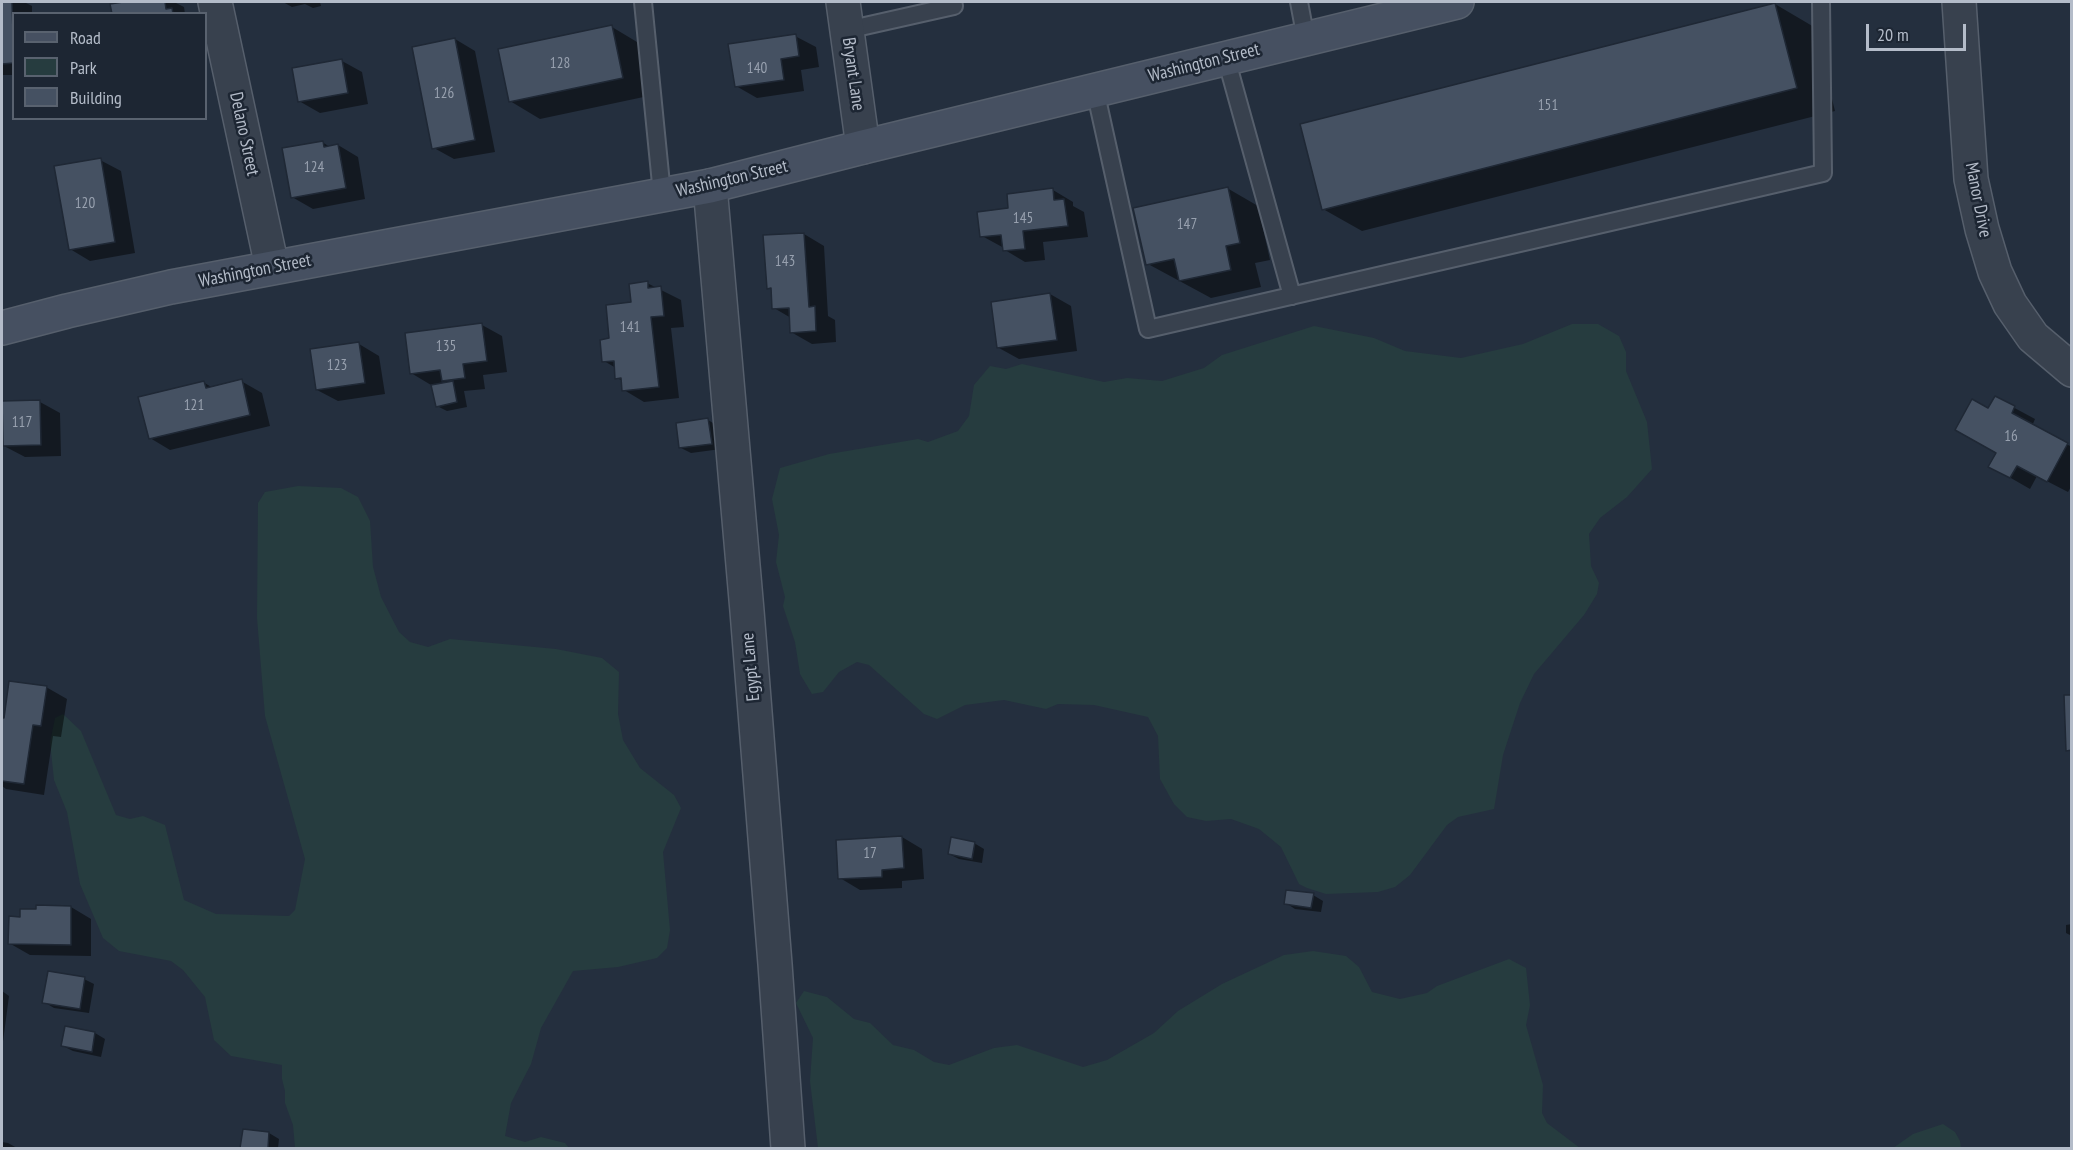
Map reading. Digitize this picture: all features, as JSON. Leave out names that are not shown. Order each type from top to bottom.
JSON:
[{"type":"main road","name":"Washington Street","points":[[2,328],[171,287],[710,186],[1306,39],[1422,6],[1457,2]]},
{"type":"street","name":"Delano Street","points":[[215,2],[272,267]]},
{"type":"street","name":"Manor Drive","points":[[1959,2],[1971,179],[1982,229],[1992,261],[2010,304],[2033,337],[2072,370]]},
{"type":"street","name":"Bryant Lane","points":[[845,16],[863,147]]},
{"type":"street","name":"Egypt Lane","points":[[710,186],[749,634],[788,1149]]},
{"type":"lane","points":[[643,2],[662,195]]},
{"type":"lane","points":[[845,16],[954,6],[953,2]]},
{"type":"lane","points":[[1299,2],[1306,39]]},
{"type":"lane","points":[[1095,90],[1148,329],[1823,173],[1821,2]]},
{"type":"lane","points":[[1226,58],[1292,296]]},
{"type":"green space","points":[[1572,324],[1598,324],[1619,336],[1626,352],[1626,371],[1647,422],[1652,469],[1627,497],[1600,518],[1589,534],[1591,566],[1599,583],[1597,594],[1584,615],[1534,674],[1520,703],[1503,755],[1494,809],[1458,817],[1447,825],[1410,875],[1395,887],[1378,892],[1326,894],[1307,888],[1299,884],[1281,847],[1259,829],[1231,819],[1206,821],[1187,817],[1174,804],[1160,779],[1158,736],[1148,717],[1094,705],[1058,704],[1046,709],[1004,700],[965,705],[937,719],[924,714],[869,665],[857,662],[839,672],[823,692],[812,694],[800,674],[795,642],[783,606],[785,597],[776,562],[779,535],[772,499],[780,468],[829,454],[918,439],[928,442],[958,431],[969,416],[974,385],[990,366],[1006,369],[1022,364],[1104,382],[1127,378],[1162,381],[1204,368],[1222,355],[1314,326],[1374,338],[1405,351],[1461,358],[1523,344]]},
{"type":"green space","points":[[298,486],[341,488],[358,497],[370,521],[373,567],[381,597],[399,632],[410,642],[428,647],[450,639],[556,649],[602,658],[619,672],[618,714],[623,740],[640,768],[674,795],[681,808],[663,852],[670,930],[667,948],[657,958],[618,967],[573,971],[541,1028],[531,1064],[511,1103],[505,1136],[525,1142],[541,1137],[565,1143],[569,1148],[295,1148],[293,1125],[285,1103],[282,1065],[231,1056],[214,1040],[205,997],[183,970],[171,961],[119,951],[103,938],[80,884],[67,812],[54,780],[50,742],[55,718],[63,714],[81,731],[116,815],[130,819],[143,816],[165,825],[184,900],[216,914],[289,916],[295,910],[305,859],[265,716],[257,618],[258,503],[265,492]]},
{"type":"green space","points":[[1313,951],[1346,956],[1359,967],[1372,992],[1400,999],[1427,993],[1437,986],[1509,959],[1526,968],[1530,1005],[1526,1025],[1543,1085],[1542,1113],[1547,1123],[1580,1148],[818,1148],[810,1081],[813,1038],[796,1003],[804,991],[827,997],[854,1019],[870,1023],[893,1045],[914,1050],[934,1062],[949,1065],[994,1048],[1017,1045],[1083,1067],[1107,1060],[1154,1033],[1178,1011],[1222,984],[1284,955]]},
{"type":"green space","points":[[1943,1124],[1955,1132],[1961,1148],[1893,1148],[1913,1134]]},
{"type":"building","points":[[2,2],[12,2],[12,63],[2,64]]},
{"type":"building","points":[[165,2],[166,9],[172,8],[173,12],[112,12],[110,4]]},
{"type":"building","points":[[1775,3],[1797,88],[1322,210],[1300,124]]},
{"type":"building","points":[[612,25],[623,78],[509,102],[498,49]]},
{"type":"building","points":[[796,34],[799,56],[781,59],[784,80],[735,87],[728,44]]},
{"type":"building","points":[[455,38],[475,140],[432,149],[412,47]]},
{"type":"building","points":[[342,59],[348,93],[298,102],[292,68]]},
{"type":"building","points":[[323,141],[324,147],[338,144],[346,188],[291,198],[282,148]]},
{"type":"building","points":[[101,158],[115,242],[69,250],[54,166]]},
{"type":"building","points":[[1228,187],[1240,243],[1226,246],[1231,270],[1179,281],[1174,259],[1146,265],[1133,208]]},
{"type":"building","points":[[1053,188],[1054,200],[1064,199],[1068,226],[1023,231],[1025,249],[1003,251],[1001,235],[980,237],[977,212],[1008,208],[1007,194]]},
{"type":"building","points":[[804,233],[809,307],[815,306],[816,331],[790,333],[789,308],[772,309],[771,288],[767,289],[763,235]]},
{"type":"building","points":[[648,281],[648,288],[661,286],[664,316],[651,317],[659,387],[622,391],[621,378],[615,379],[614,361],[602,362],[600,340],[609,338],[606,305],[631,302],[629,284]]},
{"type":"building","points":[[1050,293],[1057,340],[997,348],[991,302]]},
{"type":"building","points":[[482,323],[487,361],[463,364],[465,378],[442,381],[440,370],[410,374],[405,333]]},
{"type":"building","points":[[359,342],[365,383],[316,390],[310,349]]},
{"type":"building","points":[[242,379],[250,415],[149,439],[138,397],[204,381],[206,388]]},
{"type":"building","points":[[453,381],[457,402],[436,407],[431,385]]},
{"type":"building","points":[[1995,396],[2015,406],[2012,413],[2068,443],[2047,482],[2017,466],[2010,478],[1988,467],[1996,453],[1955,430],[1972,399],[1988,408]]},
{"type":"building","points":[[40,400],[41,445],[3,446],[2,401]]},
{"type":"building","points":[[708,418],[712,444],[679,448],[676,423]]},
{"type":"building","points":[[9,681],[47,686],[41,726],[33,725],[24,784],[2,781],[2,717],[4,718]]},
{"type":"building","points":[[2064,695],[2072,695],[2072,750],[2066,751]]},
{"type":"building","points":[[902,836],[904,868],[882,870],[882,877],[838,879],[836,840]]},
{"type":"building","points":[[951,837],[975,842],[972,859],[948,854]]},
{"type":"building","points":[[1286,890],[1314,893],[1311,908],[1284,904]]},
{"type":"building","points":[[36,905],[71,906],[71,945],[8,944],[9,916],[20,917],[20,909],[36,909]]},
{"type":"building","points":[[48,971],[85,977],[80,1009],[42,1003]]},
{"type":"building","points":[[65,1026],[95,1032],[92,1052],[61,1046]]},
{"type":"building","points":[[243,1129],[269,1132],[268,1148],[240,1148]]}]
